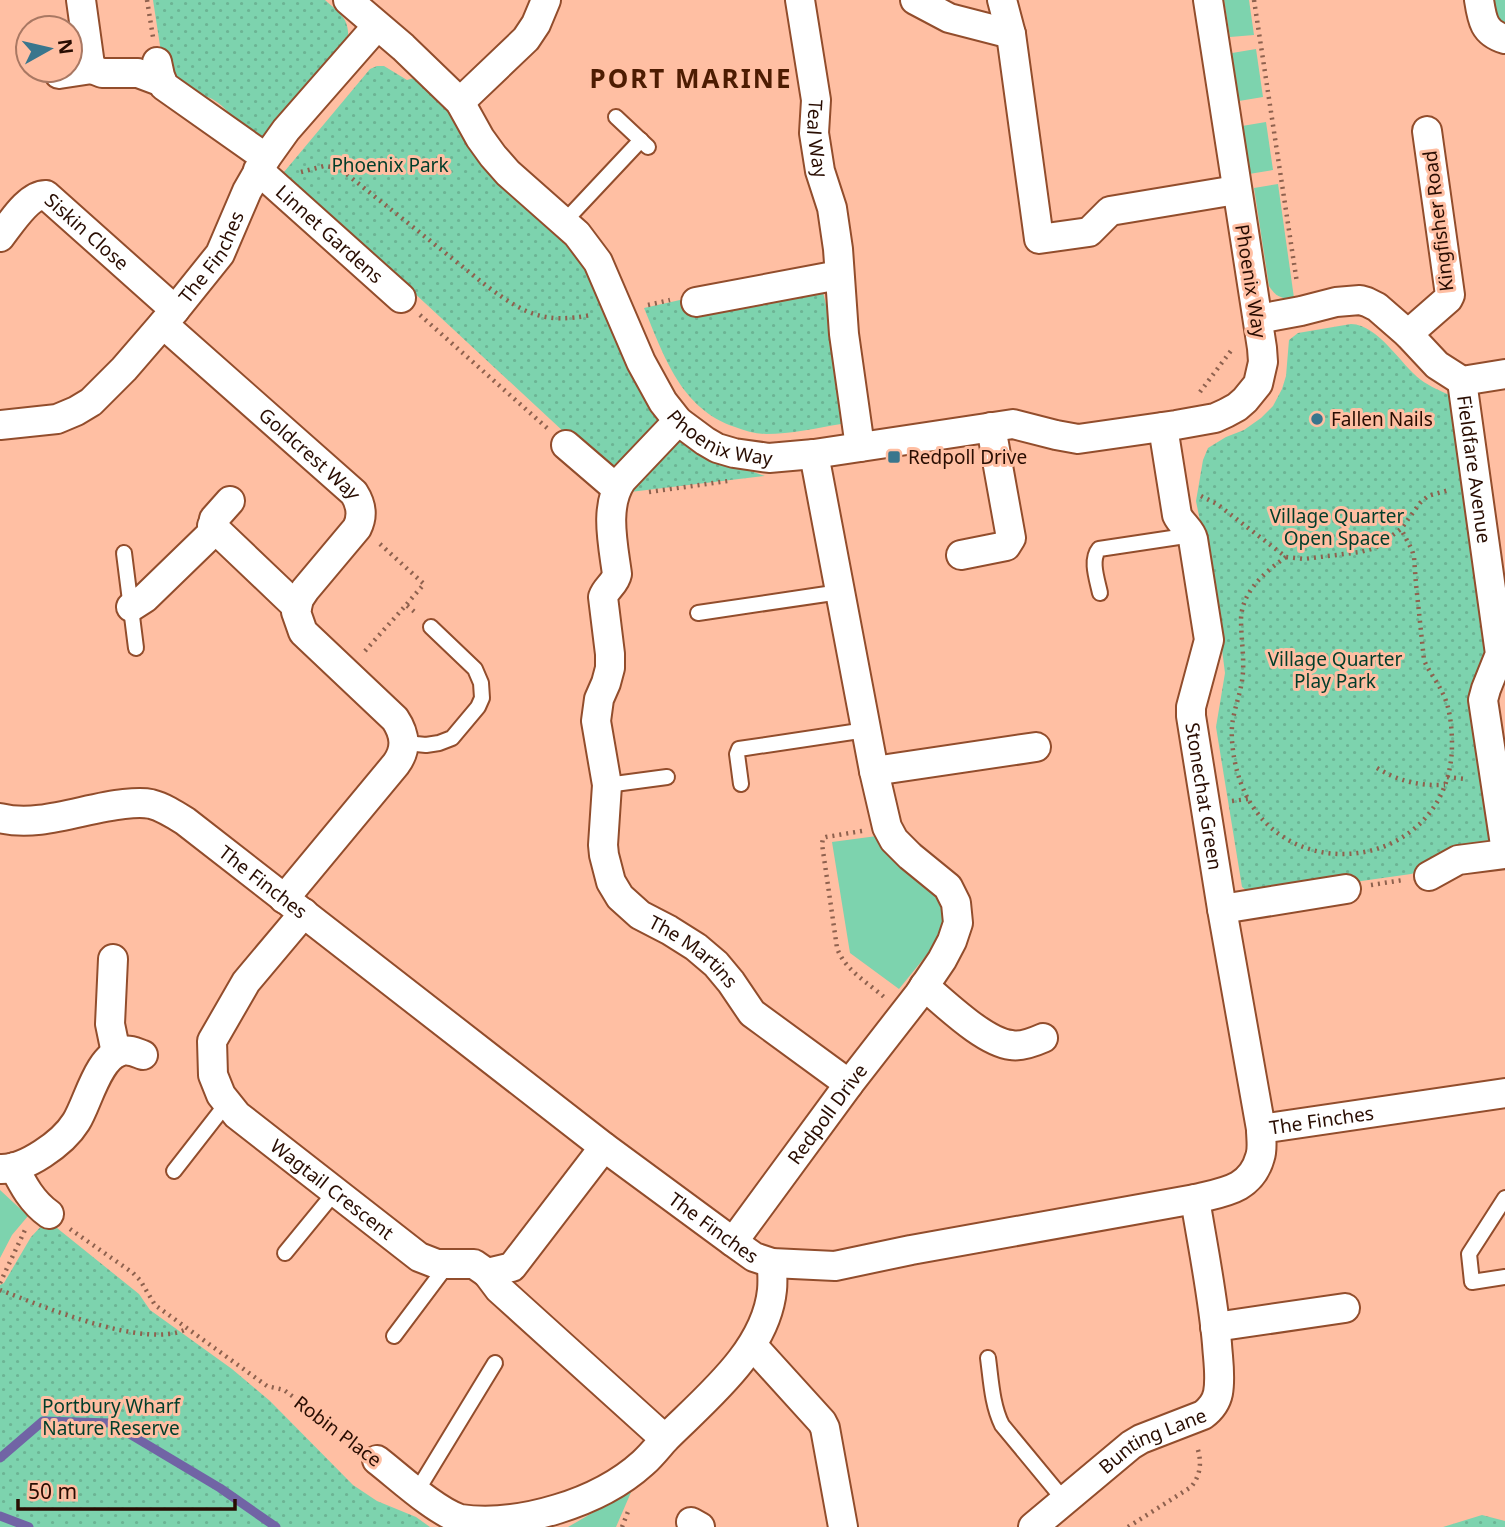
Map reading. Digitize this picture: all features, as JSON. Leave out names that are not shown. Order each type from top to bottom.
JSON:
[{"type":"street","points":[[81,0],[92,69]]},
{"type":"street","name":"Phoenix Way","points":[[348,0],[403,47],[460,102],[480,138],[508,173],[577,233],[598,262],[642,362],[663,402],[678,421],[717,448],[769,458],[814,454],[1013,424],[1078,439],[1215,418],[1237,407],[1254,390],[1263,362],[1258,319],[1208,0]]},
{"type":"street","points":[[460,102],[526,38],[536,24],[546,0]]},
{"type":"street","name":"Teal Way","points":[[800,0],[816,100],[814,133],[822,178],[832,208],[844,334],[860,447]]},
{"type":"street","points":[[915,0],[949,18],[1011,34]]},
{"type":"street","points":[[1002,0],[1011,34],[1039,240],[1089,232],[1110,211],[1236,190]]},
{"type":"street","points":[[1479,0],[1486,28],[1493,35],[1505,39]]},
{"type":"street","name":"The Finches","points":[[0,425],[57,419],[91,402],[107,387],[220,254],[267,172],[286,131],[377,26]]},
{"type":"street","name":"Linnet Gardens","points":[[84,70],[92,69],[102,73],[160,72],[164,86],[267,172],[401,298]]},
{"type":"street","name":"Kingfisher Road","points":[[1408,334],[1450,295],[1427,131]]},
{"type":"street","name":"Siskin Close","points":[[0,236],[31,200],[39,195],[46,195],[169,317]]},
{"type":"street","points":[[696,302],[839,275]]},
{"type":"street","points":[[1258,319],[1336,302],[1360,300],[1377,306],[1437,365],[1462,381],[1505,374]]},
{"type":"street","name":"Goldcrest Way","points":[[169,317],[354,493],[361,509],[358,525],[304,590],[297,607]]},
{"type":"street","name":"Fieldfare Avenue","points":[[1462,381],[1500,654],[1483,700],[1505,845]]},
{"type":"street","points":[[566,444],[615,489],[678,421]]},
{"type":"street","name":"Stonechat Green","points":[[1169,426],[1172,487],[1177,515],[1192,535],[1209,640],[1191,716],[1261,1129]]},
{"type":"street","points":[[961,555],[1006,545],[1011,538],[991,427]]},
{"type":"street","name":"Redpoll Drive","points":[[733,1242],[924,986],[942,960],[958,923],[956,904],[948,887],[910,856],[894,840],[887,827],[814,454]]},
{"type":"street","name":"The Martins","points":[[615,489],[612,521],[617,574],[603,597],[610,668],[599,699],[596,721],[607,785],[604,855],[611,882],[620,897],[640,915],[696,947],[716,964],[751,1013],[849,1084]]},
{"type":"street","points":[[131,607],[145,598],[211,534],[214,519],[230,501]]},
{"type":"street","points":[[212,526],[297,607],[303,632],[395,719],[403,733],[402,752],[396,764],[294,906]]},
{"type":"street","points":[[874,771],[1036,747]]},
{"type":"street","name":"The Finches","points":[[0,818],[30,821],[113,805],[142,803],[166,810],[185,821],[604,1147],[754,1257],[772,1263],[835,1266],[1195,1199],[1236,1189],[1250,1176],[1261,1156],[1261,1129],[1505,1093]]},
{"type":"street","points":[[1429,876],[1458,860],[1505,854]]},
{"type":"street","points":[[1222,909],[1346,889]]},
{"type":"street","name":"Wagtail Crescent","points":[[294,906],[212,1041],[213,1074],[221,1095],[237,1115],[419,1257],[437,1264],[474,1264],[487,1273]]},
{"type":"street","points":[[45,1211],[7,1168],[34,1160],[69,1132],[109,1058],[129,1054],[110,1024],[113,959]]},
{"type":"street","points":[[924,986],[996,1041],[1016,1046],[1043,1038]]},
{"type":"street","points":[[604,1147],[512,1267],[487,1273],[499,1289],[665,1439]]},
{"type":"street","name":"Bunting Lane","points":[[1032,1527],[1130,1445],[1190,1421],[1211,1408],[1219,1390],[1219,1365],[1216,1327],[1195,1199]]},
{"type":"street","name":"Robin Place","points":[[377,1460],[458,1519],[481,1525],[496,1526],[538,1520],[603,1493],[645,1462],[730,1374],[753,1346],[772,1292],[772,1263]]},
{"type":"street","points":[[1216,1327],[1345,1308]]},
{"type":"street","points":[[753,1346],[822,1422],[828,1441],[843,1527]]},
{"type":"lane","points":[[564,222],[645,143],[616,117]]},
{"type":"lane","points":[[1100,593],[1094,560],[1099,549],[1192,535]]},
{"type":"lane","points":[[124,553],[136,648]]},
{"type":"lane","points":[[698,613],[840,592]]},
{"type":"lane","points":[[404,739],[426,745],[452,738],[478,707],[482,698],[481,683],[475,669],[431,627]]},
{"type":"lane","points":[[741,784],[737,754],[739,748],[866,730]]},
{"type":"lane","points":[[607,785],[667,777]]},
{"type":"lane","points":[[174,1171],[228,1103]]},
{"type":"lane","points":[[285,1252],[335,1192]]},
{"type":"lane","points":[[1505,1198],[1469,1254],[1472,1282],[1505,1277]]},
{"type":"lane","points":[[394,1336],[448,1264]]},
{"type":"lane","points":[[988,1358],[995,1406],[1002,1425],[1064,1500]]},
{"type":"lane","points":[[416,1491],[495,1363]]},
{"type":"path","points":[[148,0],[160,72]]},
{"type":"path","points":[[1254,0],[1301,311]]},
{"type":"path","points":[[267,172],[286,179],[324,166],[339,168],[488,286],[528,313],[557,319],[581,317],[695,295],[696,302]]},
{"type":"path","points":[[401,298],[566,444]]},
{"type":"path","points":[[1169,426],[1254,320],[1258,319]]},
{"type":"path","points":[[615,489],[625,495],[731,481]]},
{"type":"path","points":[[1172,487],[1217,504],[1286,557],[1304,559],[1375,548],[1401,529],[1428,496],[1476,482]]},
{"type":"path","points":[[345,672],[424,584],[358,525]]},
{"type":"path","points":[[1286,557],[1272,567],[1252,589],[1245,600],[1241,616],[1242,683],[1232,725],[1236,769],[1253,808],[1267,825],[1284,838],[1303,848],[1324,854],[1366,853],[1387,846],[1422,822],[1435,805],[1450,765],[1452,743],[1447,706],[1444,695],[1424,660],[1414,557],[1401,529]]},
{"type":"path","points":[[406,605],[431,627]]},
{"type":"path","points":[[1377,768],[1410,783],[1444,785]]},
{"type":"path","points":[[887,827],[826,837],[823,838],[822,844],[839,956],[904,1014]]},
{"type":"path","points":[[1346,889],[1429,876]]},
{"type":"path","points":[[0,1283],[31,1217],[45,1211]]},
{"type":"path","name":"Robin Place","points":[[45,1211],[133,1273],[152,1302],[187,1329],[267,1386],[284,1391],[377,1460]]},
{"type":"path","points":[[0,1290],[122,1331],[152,1335],[175,1334],[187,1329]]},
{"type":"path","points":[[1128,1527],[1191,1487],[1196,1481],[1200,1453],[1190,1421]]},
{"type":"green space","points":[[153,0],[325,0],[344,18],[348,28],[348,43],[267,135],[259,138],[213,99],[192,97],[163,65]]},
{"type":"green space","points":[[1224,0],[1249,0],[1254,35],[1230,37]]},
{"type":"green space","points":[[1492,0],[1505,0],[1505,28],[1497,20]]},
{"type":"green space","points":[[1256,49],[1263,97],[1239,101],[1232,53]]},
{"type":"green space","name":"Phoenix Park","points":[[384,66],[407,80],[414,78],[443,103],[475,156],[563,239],[576,253],[591,277],[662,421],[607,472],[284,172],[370,69]]},
{"type":"green space","points":[[1266,122],[1273,170],[1249,174],[1242,126]]},
{"type":"green space","points":[[1278,184],[1294,298],[1279,296],[1269,286],[1254,188]]},
{"type":"green space","points":[[821,284],[829,317],[842,407],[841,424],[794,432],[750,432],[716,419],[701,408],[688,394],[667,362],[644,308],[689,298]]},
{"type":"green space","name":"Village Quarter Open Space","points":[[1351,324],[1371,331],[1421,380],[1451,396],[1488,651],[1486,660],[1472,684],[1469,701],[1493,849],[1411,874],[1333,885],[1249,892],[1242,887],[1216,727],[1225,673],[1216,602],[1196,501],[1203,460],[1208,448],[1244,430],[1273,406],[1286,376],[1289,340],[1298,333]]},
{"type":"green space","points":[[675,438],[765,476],[630,492],[628,488]]},
{"type":"green space","points":[[877,836],[892,859],[932,892],[939,901],[942,912],[938,941],[899,989],[850,953],[832,842]]},
{"type":"green space","points":[[0,1190],[28,1216],[12,1235],[0,1258]]},
{"type":"green space","name":"Portbury Wharf Nature Reserve","points":[[47,1220],[139,1294],[150,1310],[232,1369],[270,1401],[353,1485],[377,1501],[416,1517],[430,1527],[0,1527],[0,1285],[4,1283],[31,1237]]},
{"type":"green space","points":[[632,1490],[616,1527],[568,1527],[575,1523]]},
{"type":"green space","points":[[1482,1515],[1505,1521],[1505,1527],[1443,1527]]},
{"type":"waterway","points":[[0,1458],[43,1421],[111,1423],[220,1488],[276,1527]]},
{"type":"waterway","points":[[0,1516],[29,1527]]},
{"type":"place","name":"Fallen Nails","points":[[1317,419]]},
{"type":"place","name":"Redpoll Drive","points":[[894,457]]},
{"type":"district","name":"PORT MARINE","points":[[691,78]]},
{"type":"park label","name":"Village Quarter Play Park","points":[[1335,670]]}]
